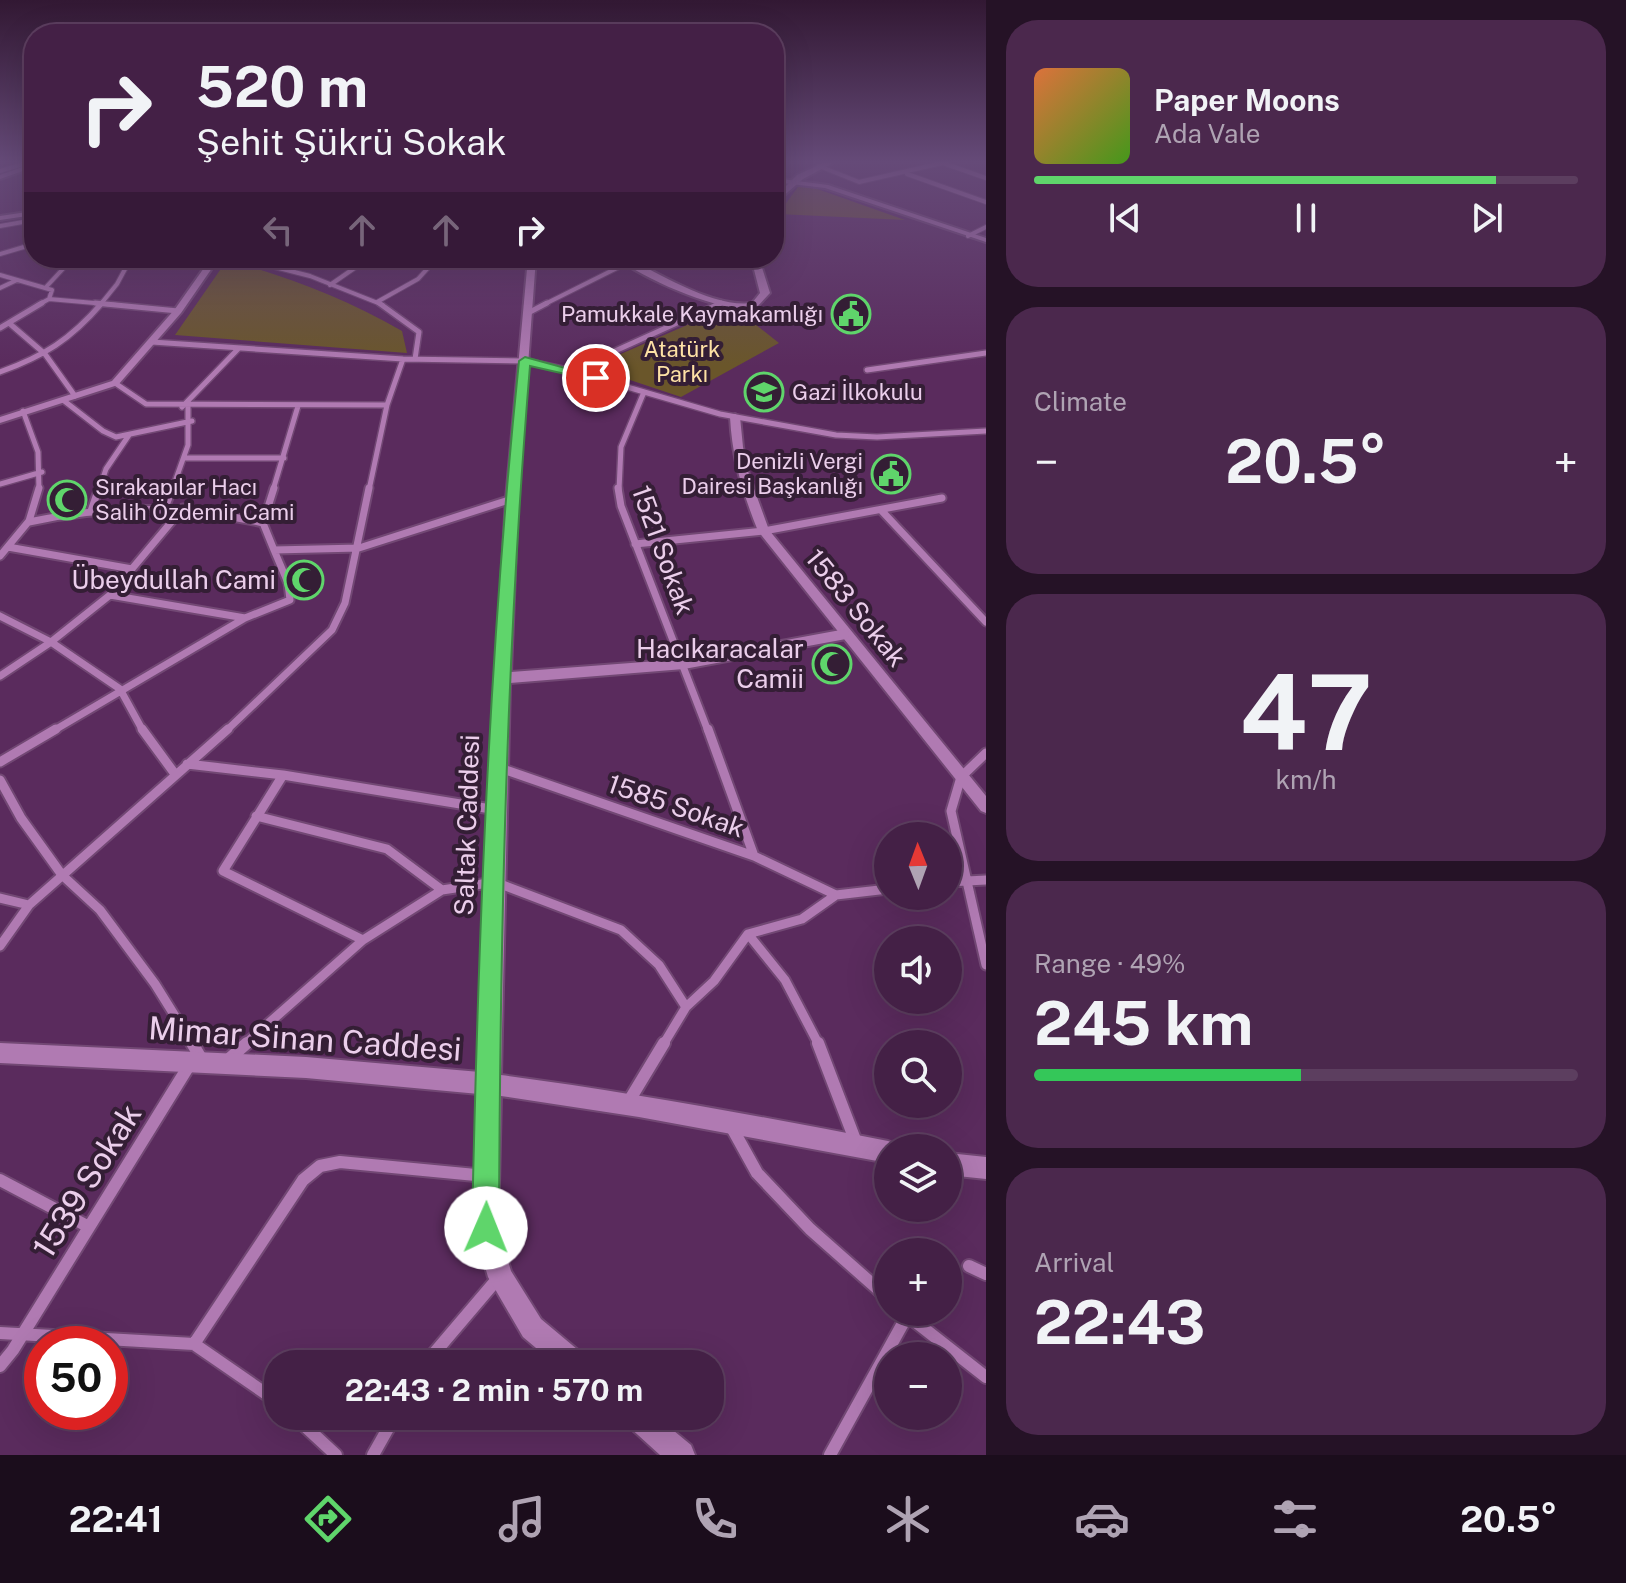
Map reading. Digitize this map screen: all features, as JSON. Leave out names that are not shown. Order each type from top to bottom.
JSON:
[{"type":"main road","name":"Saltak Caddesi","points":[[531,268],[512,499],[503,678],[487,1084],[486,1228],[500,1277],[532,1328],[558,1350]]},
{"type":"main road","points":[[650,268],[722,303],[739,307],[754,306],[765,293],[756,268]]},
{"type":"main road","points":[[503,678],[684,664],[846,634]]},
{"type":"main road","name":"Mimar Sinan Caddesi","points":[[0,1053],[487,1084],[728,1122],[874,1149]]},
{"type":"main road","points":[[962,1165],[986,1168]]},
{"type":"main road","points":[[652,1430],[681,1455]]},
{"type":"street","points":[[955,231],[986,240]]},
{"type":"street","points":[[968,236],[978,231]]},
{"type":"street","points":[[2,252],[24,246]]},
{"type":"street","points":[[47,286],[64,268]]},
{"type":"street","points":[[0,372],[45,354],[98,306],[127,268]]},
{"type":"street","points":[[0,420],[115,383],[178,311],[208,268]]},
{"type":"street","points":[[284,268],[377,302],[408,320],[419,332],[415,359]]},
{"type":"street","points":[[330,285],[355,268]]},
{"type":"street","points":[[377,302],[418,279],[428,268]]},
{"type":"street","points":[[528,313],[618,268]]},
{"type":"street","points":[[0,275],[47,286],[52,290],[49,299]]},
{"type":"street","points":[[0,288],[18,280]]},
{"type":"street","points":[[0,328],[49,299],[98,306],[178,311]]},
{"type":"street","points":[[572,371],[722,303]]},
{"type":"street","points":[[9,323],[45,354],[75,396]]},
{"type":"street","points":[[152,342],[403,359],[525,361],[572,371],[735,417],[836,435],[889,436],[986,431]]},
{"type":"street","points":[[185,407],[238,349]]},
{"type":"street","points":[[867,370],[986,353]]},
{"type":"street","points":[[0,946],[29,905],[270,692],[332,630],[345,603],[387,405],[403,359]]},
{"type":"street","points":[[115,383],[146,404],[185,407],[387,405]]},
{"type":"street","name":"1521 Sokak","points":[[644,392],[623,433],[617,466],[621,506],[684,664],[754,856]]},
{"type":"street","points":[[63,400],[103,431],[116,437],[192,421]]},
{"type":"street","points":[[0,762],[245,618],[290,600],[288,583],[263,523],[298,406]]},
{"type":"street","points":[[166,505],[184,458],[192,421],[185,407]]},
{"type":"street","points":[[0,556],[29,522],[42,472],[38,442],[23,411]]},
{"type":"street","name":"1583 Sokak","points":[[735,417],[736,448],[744,483],[764,531],[986,807]]},
{"type":"street","points":[[91,511],[106,469],[129,435]]},
{"type":"street","points":[[184,458],[284,458]]},
{"type":"street","points":[[0,484],[42,472]]},
{"type":"street","points":[[635,544],[764,531],[942,498]]},
{"type":"street","points":[[274,550],[359,548],[512,499]]},
{"type":"street","points":[[29,522],[91,511],[166,505],[263,523]]},
{"type":"street","points":[[0,676],[51,642],[110,595],[183,508]]},
{"type":"street","points":[[881,510],[986,622]]},
{"type":"street","points":[[8,547],[132,569]]},
{"type":"street","points":[[110,595],[245,618]]},
{"type":"street","points":[[0,616],[51,642],[120,689],[138,724],[175,774]]},
{"type":"street","points":[[986,753],[961,777],[951,811],[986,965]]},
{"type":"street","points":[[187,764],[283,775],[497,810]]},
{"type":"street","name":"1585 Sokak","points":[[499,768],[754,856],[836,895]]},
{"type":"street","points":[[283,775],[223,871],[363,940]]},
{"type":"street","points":[[0,780],[21,818],[62,875],[100,910],[155,984],[206,1064]]},
{"type":"street","points":[[256,816],[387,849],[442,890],[495,882],[621,930],[659,965],[686,1007]]},
{"type":"street","points":[[962,880],[986,880]]},
{"type":"street","name":"1539 Sokak","points":[[28,1326],[89,1227],[206,1064],[363,940],[442,890]]},
{"type":"street","points":[[627,1105],[686,1007],[714,981],[748,934],[802,919],[836,895],[874,891]]},
{"type":"street","points":[[0,898],[29,905]]},
{"type":"street","points":[[748,934],[773,959],[828,1064],[858,1146]]},
{"type":"street","points":[[728,1122],[757,1173],[810,1229],[874,1286]]},
{"type":"street","points":[[194,1344],[303,1180],[320,1166],[340,1162],[486,1176]]},
{"type":"street","points":[[0,1180],[89,1227]]},
{"type":"street","points":[[969,1266],[986,1274]]},
{"type":"street","points":[[437,1350],[500,1277]]},
{"type":"street","points":[[830,1455],[899,1326]]},
{"type":"street","points":[[920,1326],[986,1377]]},
{"type":"street","points":[[0,1333],[24,1332]]},
{"type":"street","name":"1539 Sokak","points":[[0,1366],[24,1332]]},
{"type":"street","points":[[128,1339],[194,1344],[264,1392]]},
{"type":"street","points":[[309,1430],[336,1455]]},
{"type":"street","points":[[373,1455],[387,1430]]},
{"type":"green space","points":[[221,268],[253,268],[317,290],[381,319],[402,331],[407,353],[175,335]]},
{"type":"green space","name":"Atatürk Parkı","points":[[726,308],[755,324],[779,343],[681,397],[591,367]]},
{"type":"place","name":"Pamukkale Kaymakamlığı","points":[[851,314]]},
{"type":"place","name":"Gazi İlkokulu","points":[[764,392]]},
{"type":"place","name":"Denizli Vergi Dairesi Başkanlığı","points":[[891,474]]},
{"type":"place","name":"Sırakapılar Hacı Salih Özdemir Cami","points":[[67,500]]},
{"type":"place","name":"Übeydullah Cami","points":[[304,580]]},
{"type":"place","name":"Hacıkaracalar Camii","points":[[832,664]]},
{"type":"route","points":[[486,1228],[487,1084],[499,760],[512,499],[525,361],[596,378]]}]
